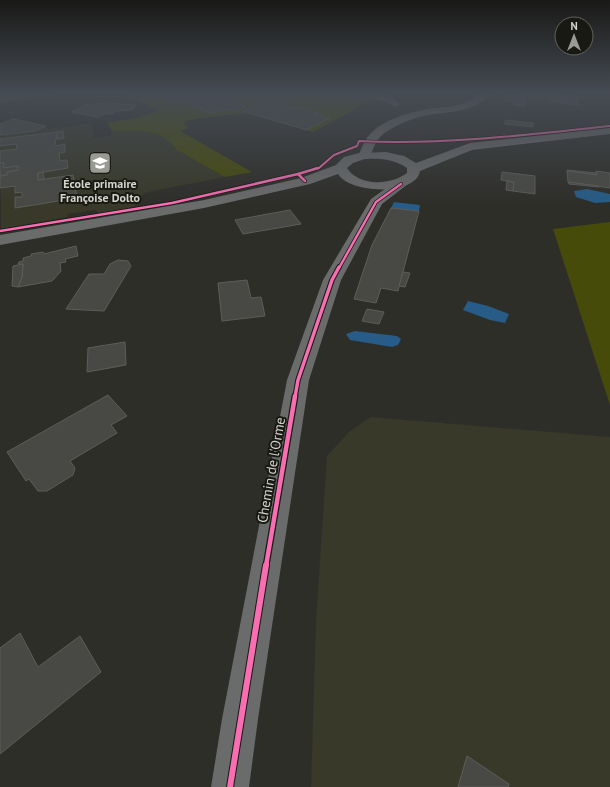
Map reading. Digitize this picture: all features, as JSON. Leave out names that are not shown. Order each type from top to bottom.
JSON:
[{"type":"street","points":[[364,156],[375,134],[382,131]]},
{"type":"street","points":[[371,142],[414,169],[470,147],[610,131]]},
{"type":"street","points":[[0,240],[173,210],[305,181],[341,168],[348,160],[364,156],[396,158],[447,155]]},
{"type":"street","points":[[341,168],[343,173],[348,178],[366,189]]},
{"type":"street","name":"Chemin de l'Orme","points":[[230,787],[241,711],[298,380],[332,280],[366,189],[400,184],[409,180],[414,175],[414,169]]},
{"type":"street","points":[[305,181],[366,189],[400,184]]},
{"type":"shaded area","name":"École primaire Françoise Dolto","points":[[0,131],[93,131],[94,138],[111,136],[112,131],[142,131],[154,133],[171,142],[177,150],[225,177],[152,191],[143,194],[134,207],[100,213],[95,210],[68,214],[67,217],[1,229]]},
{"type":"shaded area","points":[[137,131],[181,131],[252,172],[225,177],[177,150],[164,138],[156,134]]},
{"type":"shaded area","points":[[610,222],[610,405],[553,229]]},
{"type":"shaded area","points":[[371,417],[610,437],[610,787],[311,787],[316,621],[327,456],[350,431]]},
{"type":"water","points":[[587,189],[610,194],[610,202],[595,203],[576,197],[574,191]]},
{"type":"water","points":[[394,202],[420,205],[419,211],[391,208]]},
{"type":"water","points":[[468,301],[488,306],[509,314],[505,323],[490,320],[463,310]]},
{"type":"water","points":[[355,331],[397,336],[401,339],[398,345],[392,347],[350,340],[346,334]]},
{"type":"building","points":[[0,131],[36,131],[35,131],[0,135]]},
{"type":"building","points":[[63,131],[64,138],[57,139],[57,132]]},
{"type":"building","points":[[57,132],[57,139],[55,139],[56,146],[65,144],[65,152],[59,153],[60,161],[67,160],[68,168],[38,173],[38,180],[73,175],[77,198],[15,208],[15,197],[22,197],[22,192],[15,193],[15,186],[0,188],[0,176],[7,175],[7,172],[18,170],[18,166],[3,168],[4,163],[0,163],[0,151],[17,149],[16,144],[0,146],[0,139]]},
{"type":"building","points":[[0,163],[4,163],[3,168],[18,166],[18,170],[7,172],[7,175],[0,176]]},
{"type":"building","points":[[567,171],[596,173],[597,175]]},
{"type":"building","points":[[567,171],[597,175],[596,171],[610,173],[610,188],[568,182]]},
{"type":"building","points":[[43,172],[44,179],[38,180],[38,173]]},
{"type":"building","points":[[502,172],[535,176],[535,194],[513,191],[514,182],[501,180]]},
{"type":"building","points":[[507,181],[514,182],[513,191],[506,190]]},
{"type":"building","points":[[568,182],[599,186],[599,187],[569,184]]},
{"type":"building","points":[[391,208],[419,211],[398,291],[381,288],[376,303],[354,299],[372,245]]},
{"type":"building","points":[[290,210],[301,224],[243,234],[235,220]]},
{"type":"building","points":[[76,246],[78,256],[65,259],[66,262],[60,263],[61,271],[52,281],[18,287],[22,277],[23,264],[18,264],[19,262],[23,261],[23,258],[31,256],[31,254],[43,252],[44,254]]},
{"type":"building","points":[[118,260],[128,261],[131,266],[104,311],[66,309],[89,274],[104,274],[110,264]]},
{"type":"building","points":[[23,264],[22,277],[18,287],[12,286],[13,266]]},
{"type":"building","points":[[403,272],[410,273],[405,287],[399,286]]},
{"type":"building","points":[[247,280],[251,298],[261,297],[265,316],[222,321],[218,283]]},
{"type":"building","points":[[367,309],[384,312],[379,324],[362,321]]},
{"type":"building","points":[[125,342],[126,365],[87,372],[88,348]]},
{"type":"building","points":[[108,395],[127,416],[111,425],[117,433],[70,461],[75,468],[73,475],[47,491],[38,491],[29,479],[26,481],[7,452]]},
{"type":"building","points":[[20,633],[38,667],[80,636],[101,672],[0,754],[0,648]]},
{"type":"building","points":[[467,756],[509,784],[508,787],[458,787]]},
{"type":"cycle path","points":[[298,174],[319,168],[334,155],[357,146],[359,141],[453,141],[566,131]]},
{"type":"cycle path","points":[[0,231],[172,203],[298,174],[305,181]]},
{"type":"cycle path","points":[[230,787],[240,719],[298,380],[332,280],[376,202],[401,184]]},
{"type":"place","name":"École primaire Françoise Dolto","points":[[100,163]]}]
